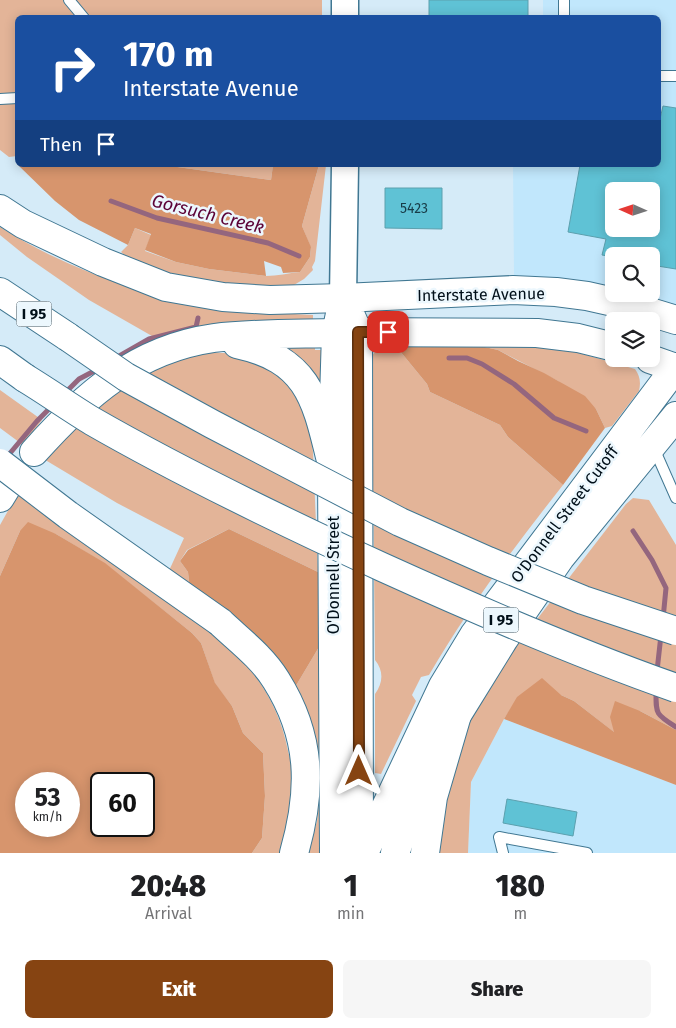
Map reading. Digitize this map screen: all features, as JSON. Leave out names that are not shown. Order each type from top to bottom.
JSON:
[{"type":"main road","name":"Interstate Avenue","points":[[0,209],[23,224],[94,258],[166,287],[223,297],[270,300],[513,290],[556,292],[587,296],[627,305],[676,320]]},
{"type":"main road","name":"I 95","points":[[0,292],[126,377],[400,522],[583,600],[676,631]]},
{"type":"main road","name":"O'Donnell Street","points":[[343,298],[347,332],[359,853]]},
{"type":"main road","name":"O'Donnell Street","points":[[334,853],[332,465],[347,332]]},
{"type":"main road","points":[[34,452],[84,401],[108,380],[158,353],[213,338],[347,332],[537,333],[578,338],[605,345]]},
{"type":"main road","points":[[213,338],[272,354],[294,370],[310,391],[318,410],[332,465]]},
{"type":"main road","name":"I 95","points":[[0,360],[92,420],[188,473],[274,517],[452,599],[556,644],[676,688]]},
{"type":"main road","points":[[660,362],[676,367]]},
{"type":"main road","name":"O'Donnell Street Cutoff","points":[[364,853],[443,686],[474,635],[676,367]]},
{"type":"main road","name":"O'Donnell Street Cutoff","points":[[395,853],[397,843],[421,783],[457,715],[504,639],[560,558],[676,416]]},
{"type":"main road","points":[[2,482],[68,515],[220,622],[254,654],[275,679],[289,705],[300,734],[306,764],[306,793],[302,827],[294,853]]},
{"type":"main road","points":[[425,853],[433,797],[457,715]]},
{"type":"street","points":[[345,0],[345,15]]},
{"type":"street","name":"O'Donnell Street","points":[[343,298],[345,167]]},
{"type":"lane","points":[[68,0],[81,15]]},
{"type":"lane","points":[[564,0],[564,15]]},
{"type":"lane","points":[[661,76],[676,76]]},
{"type":"lane","points":[[0,99],[15,98]]},
{"type":"lane","points":[[653,445],[676,498]]},
{"type":"lane","points":[[503,853],[499,837],[587,853]]},
{"type":"shaded area","points":[[0,0],[322,0],[322,15],[15,15],[15,156],[9,157],[0,150]]},
{"type":"shaded area","points":[[543,0],[676,0],[676,306],[660,302],[660,247],[605,247],[605,287],[575,279],[514,275],[513,167],[661,167],[661,15],[543,15]]},
{"type":"shaded area","points":[[20,167],[177,167],[271,180],[273,167],[318,167],[302,226],[311,247],[310,257],[300,272],[283,273],[281,267],[264,261],[266,276],[209,269],[176,262],[145,250],[151,234],[135,228],[128,245],[79,220],[55,201]]},
{"type":"shaded area","points":[[177,167],[273,167],[271,180]]},
{"type":"shaded area","points":[[318,167],[326,167],[313,270],[304,279],[289,288],[191,281],[129,259],[121,252],[128,245],[135,228],[151,235],[145,251],[176,262],[209,269],[274,276],[300,272],[310,257],[311,248],[302,226]]},
{"type":"shaded area","points":[[0,227],[80,269],[137,289],[166,297],[225,308],[313,315],[313,324],[159,340],[89,300],[27,257],[0,235]]},
{"type":"shaded area","points":[[388,344],[395,345],[427,384],[430,392],[500,425],[508,437],[563,485],[493,578],[429,675],[421,677],[412,695],[416,701],[381,774],[375,773],[375,694],[380,686],[381,673],[375,660],[373,480],[371,480],[371,357],[375,352]]},
{"type":"shaded area","points":[[395,345],[476,345],[498,350],[585,396],[596,409],[605,428],[563,485],[508,437],[500,425],[430,392],[427,384]]},
{"type":"shaded area","points":[[476,345],[521,345],[576,352],[605,360],[605,367],[628,367],[635,369],[640,379],[639,391],[612,426],[605,428],[596,409],[558,381],[498,350]]},
{"type":"shaded area","points":[[315,346],[315,350],[321,350],[321,394],[279,347]]},
{"type":"shaded area","points":[[208,352],[240,354],[265,363],[299,394],[310,428],[313,452],[318,572],[229,529],[187,550],[180,561],[188,572],[190,590],[167,575],[184,538],[117,503],[42,458],[109,395],[145,374],[191,355]]},
{"type":"shaded area","points":[[0,390],[42,420],[23,445],[0,428]]},
{"type":"shaded area","points":[[18,493],[220,636],[220,642],[233,652],[255,676],[279,719],[293,773],[293,794],[290,814],[280,853],[252,853],[262,838],[265,796],[263,753],[243,733],[232,706],[215,684],[201,643],[192,633],[104,563],[56,534],[20,531],[0,576],[0,525]]},
{"type":"shaded area","points":[[633,498],[649,500],[676,545],[676,730],[640,711],[615,733],[574,701],[561,695],[519,696],[504,719],[471,782],[468,853],[430,853],[459,738],[511,653],[626,504]]},
{"type":"shaded area","points":[[28,522],[56,534],[105,563],[192,633],[201,643],[215,683],[232,706],[243,733],[263,753],[265,796],[262,838],[252,853],[0,853],[0,576],[20,531]]},
{"type":"shaded area","points":[[229,529],[318,572],[319,647],[294,689],[190,590],[188,572],[180,561],[188,550]]},
{"type":"shaded area","points":[[319,647],[323,853],[308,853],[317,821],[321,781],[316,751],[294,689]]},
{"type":"shaded area","points":[[542,678],[561,695],[574,701],[614,732],[610,717],[615,701],[640,711],[676,730],[676,785],[504,719],[517,697]]},
{"type":"shaded area","points":[[504,719],[676,785],[676,853],[468,853],[471,782]]},
{"type":"building","points":[[429,0],[528,0],[528,15],[429,15]]},
{"type":"building","points":[[663,106],[676,108],[676,269],[660,266],[660,247],[605,247],[605,256],[602,255],[606,239],[568,232],[580,167],[661,167],[661,115]]},
{"type":"building","points":[[385,188],[442,188],[442,229],[385,228]]},
{"type":"building","points":[[507,799],[577,812],[573,836],[503,823]]},
{"type":"waterway","name":"Gorsuch Creek","points":[[111,201],[157,218],[268,243],[299,256]]},
{"type":"waterway","points":[[114,359],[149,339],[196,327],[198,318]]},
{"type":"waterway","name":"Gorsuch Creek","points":[[449,358],[467,358],[482,364],[514,384],[554,418],[586,431]]},
{"type":"waterway","points":[[65,393],[79,379],[98,369]]},
{"type":"waterway","points":[[6,458],[52,406]]},
{"type":"waterway","name":"Gorsuch Creek","points":[[633,531],[652,560],[666,588],[663,619]]},
{"type":"waterway","name":"Gorsuch Creek","points":[[657,671],[661,635]]},
{"type":"waterway","name":"Gorsuch Creek","points":[[656,690],[658,713],[676,727]]},
{"type":"route","points":[[359,771],[358,332],[388,332]]}]
